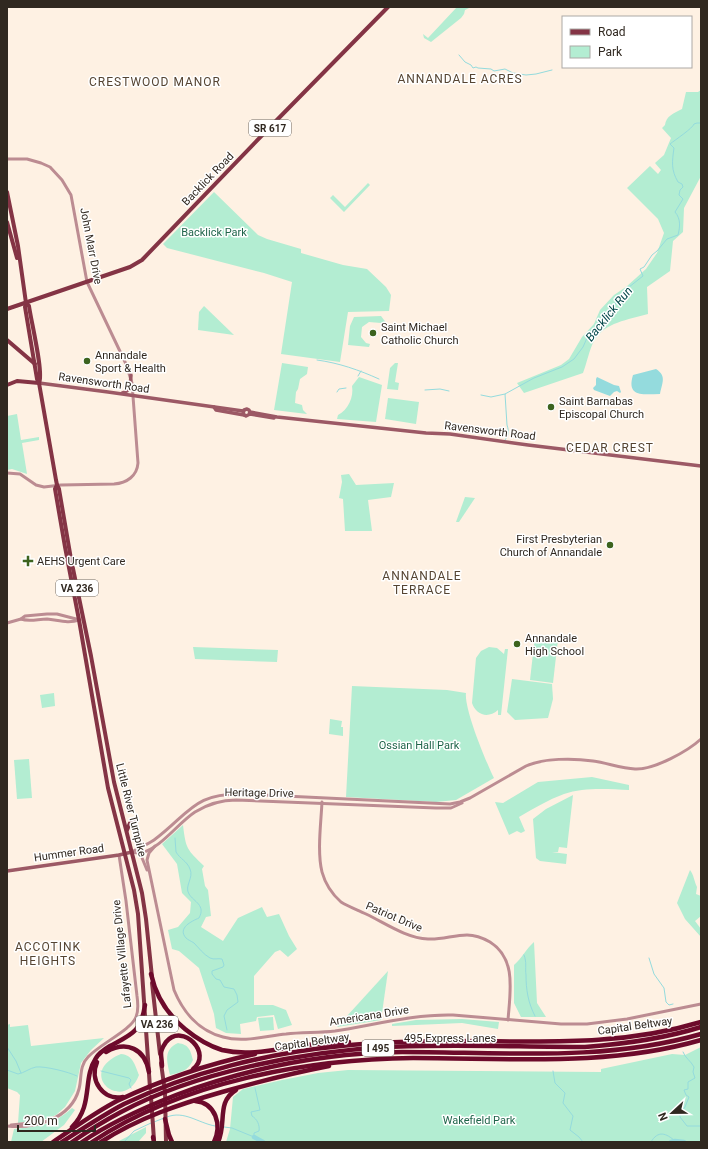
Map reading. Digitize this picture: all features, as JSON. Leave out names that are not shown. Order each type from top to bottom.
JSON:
[{"type":"highway","points":[[151,974],[164,1008],[188,1032],[202,1042],[223,1050],[263,1052]]},
{"type":"highway","points":[[60,1140],[81,1115],[86,1103],[91,1072],[96,1058],[107,1048],[130,1036],[137,1029],[142,1021],[145,1005]]},
{"type":"highway","name":"Capital Beltway","points":[[60,1140],[124,1104],[159,1089],[214,1071],[248,1062],[303,1051],[340,1046],[391,1042],[587,1042],[634,1037],[672,1030],[701,1022]]},
{"type":"highway","name":"495 Express Lanes","points":[[72,1142],[121,1111],[170,1090],[215,1076],[279,1060],[332,1052],[388,1047],[570,1047],[617,1044],[662,1037],[701,1027]]},
{"type":"highway","name":"495 Express Lanes","points":[[82,1142],[124,1117],[164,1100],[238,1075],[291,1063],[338,1056],[387,1053],[606,1052],[662,1044],[701,1034]]},
{"type":"highway","points":[[53,1142],[60,1140],[94,1115],[135,1094],[197,1066],[200,1058],[198,1048],[195,1043],[186,1037],[177,1036],[168,1040],[161,1053],[162,1066]]},
{"type":"highway","name":"I 495","points":[[92,1142],[119,1125],[176,1100],[212,1088],[278,1071],[324,1064],[400,1058],[599,1058],[658,1050],[701,1040]]},
{"type":"highway","points":[[182,1074],[219,1062],[263,1052],[324,1043],[391,1042]]},
{"type":"highway","points":[[135,1094],[121,1098],[114,1098],[101,1090],[95,1076],[96,1064],[102,1055],[114,1049],[125,1047],[140,1052],[144,1056],[149,1072]]},
{"type":"highway","points":[[102,1142],[113,1134],[185,1103],[257,1082],[362,1060]]},
{"type":"highway","points":[[214,1142],[218,1139],[223,1106],[230,1095],[240,1088],[257,1082]]},
{"type":"highway","points":[[185,1103],[194,1101],[202,1102],[212,1109],[216,1116],[218,1139]]},
{"type":"highway","points":[[165,1119],[167,1131],[172,1142]]},
{"type":"main road","name":"Backlick Road","points":[[7,309],[130,267],[144,258],[388,7]]},
{"type":"main road","name":"Little River Turnpike","points":[[7,192],[18,246],[26,303],[25,311],[82,620],[113,776],[144,903],[163,1075],[165,1119]]},
{"type":"main road","points":[[7,206],[12,220]]},
{"type":"main road","name":"Little River Turnpike","points":[[7,222],[13,247],[20,264]]},
{"type":"main road","name":"Little River Turnpike","points":[[26,303],[28,306],[39,362],[41,379],[39,383]]},
{"type":"main road","points":[[7,340],[35,364]]},
{"type":"main road","points":[[119,394],[130,388],[130,376]]},
{"type":"main road","points":[[7,385],[17,381],[39,383]]},
{"type":"main road","name":"Ravensworth Road","points":[[39,383],[214,407],[244,413],[246,416],[250,413]]},
{"type":"main road","name":"Ravensworth Road","points":[[244,413],[246,409],[250,413],[268,418],[277,417],[426,433],[450,434],[701,466]]},
{"type":"main road","name":"Little River Turnpike","points":[[82,620],[107,784],[134,890],[138,914],[154,1140]]},
{"type":"main road","points":[[127,833],[128,825],[137,820]]},
{"type":"main road","name":"Hummer Road","points":[[7,871],[132,852]]},
{"type":"main road","points":[[166,1142],[167,1131]]},
{"type":"street","name":"John Marr Drive","points":[[7,159],[26,159],[41,163],[58,174],[66,184],[72,199],[87,282],[130,376],[134,396],[138,463],[137,469],[132,478],[121,483],[57,485]]},
{"type":"street","points":[[7,473],[20,474],[40,486],[57,485]]},
{"type":"street","points":[[7,623],[21,619],[25,616],[51,614],[82,620]]},
{"type":"street","points":[[21,619],[26,621],[51,620],[67,622],[82,620]]},
{"type":"street","name":"Heritage Drive","points":[[132,852],[154,840],[191,807],[210,797],[220,795],[235,794],[322,798],[451,808],[461,804],[526,766],[535,763],[580,760],[630,768],[645,768],[684,752],[701,739]]},
{"type":"street","name":"Patriot Drive","points":[[322,798],[321,867],[326,882],[335,896],[341,902],[352,908],[416,937],[435,939],[468,935],[479,937],[492,944],[504,956],[510,968],[511,983],[508,1020]]},
{"type":"street","name":"Heritage Drive","points":[[140,853],[155,846],[196,812],[217,802],[236,800],[322,804],[415,805]]},
{"type":"street","name":"Americana Drive","points":[[155,846],[147,857],[150,878],[171,976],[177,997],[183,1008],[192,1019],[203,1028],[228,1038],[245,1039],[304,1032],[333,1031],[435,1015],[453,1015],[561,1024],[601,1023],[634,1018],[701,1004]]},
{"type":"street","points":[[132,852],[140,853]]},
{"type":"street","name":"Americana Drive","points":[[140,853],[150,878]]},
{"type":"street","name":"Lafayette Village Drive","points":[[7,1125],[27,1126],[53,1119],[69,1107],[78,1092],[82,1068],[86,1059],[100,1046],[131,1025],[137,1014],[137,996],[126,900],[119,855]]},
{"type":"green space","points":[[457,7],[469,8],[465,10],[461,18],[431,42],[424,38],[423,34],[428,38]]},
{"type":"green space","points":[[701,90],[701,176],[684,208],[683,232],[673,241],[670,271],[647,287],[648,314],[625,320],[604,330],[592,345],[583,373],[524,393],[517,383],[561,365],[569,359],[582,337],[594,324],[600,310],[614,295],[626,287],[646,269],[657,253],[664,233],[658,219],[627,188],[650,166],[658,174],[661,170],[655,163],[664,155],[671,138],[662,128],[667,119],[673,113],[682,109],[686,92],[698,92]]},
{"type":"green space","points":[[368,183],[370,185],[344,212],[330,198],[333,195],[345,207]]},
{"type":"green space","name":"Backlick Park","points":[[214,192],[258,235],[301,249],[301,253],[343,265],[367,269],[386,287],[391,295],[389,311],[348,312],[340,362],[281,354],[292,282],[264,273],[167,248],[163,244]]},
{"type":"green space","points":[[204,306],[234,335],[198,330],[199,312]]},
{"type":"green space","points":[[381,316],[387,324],[385,328],[381,323],[369,322],[362,327],[361,337],[366,343],[370,344],[369,347],[348,345],[350,326],[354,317]]},
{"type":"green space","points":[[282,363],[308,367],[307,374],[300,379],[296,392],[295,403],[302,405],[303,410],[307,414],[274,410]]},
{"type":"green space","points":[[395,363],[398,363],[395,382],[399,383],[398,390],[387,389],[390,368]]},
{"type":"green space","points":[[359,377],[382,385],[376,422],[337,419],[338,415],[345,410],[350,403],[352,386]]},
{"type":"green space","points":[[388,398],[419,402],[416,424],[385,419]]},
{"type":"green space","points":[[17,414],[21,440],[39,437],[39,440],[22,443],[27,474],[12,469],[7,470],[7,416]]},
{"type":"green space","points":[[349,474],[356,485],[394,483],[391,497],[368,500],[372,531],[345,531],[343,499],[339,498],[342,482],[341,475]]},
{"type":"green space","points":[[465,497],[475,498],[459,522],[456,522]]},
{"type":"green space","points":[[535,636],[558,639],[553,683],[530,680]]},
{"type":"green space","points":[[193,647],[278,650],[277,662],[195,659]]},
{"type":"green space","points":[[489,647],[497,648],[504,654],[505,649],[508,649],[501,715],[498,715],[498,710],[494,713],[486,715],[479,713],[472,703],[476,658],[481,651]]},
{"type":"green space","points":[[512,679],[552,684],[553,699],[548,718],[515,720],[507,712]]},
{"type":"green space","name":"Ossian Hall Park","points":[[352,686],[447,690],[466,693],[468,711],[481,748],[494,778],[456,800],[436,802],[346,797]]},
{"type":"green space","points":[[54,693],[55,706],[42,708],[40,695]]},
{"type":"green space","points":[[330,719],[342,721],[341,727],[343,727],[343,736],[329,734]]},
{"type":"green space","points":[[29,759],[32,798],[17,799],[14,760]]},
{"type":"green space","points":[[592,777],[629,785],[629,790],[588,789],[564,794],[541,804],[519,817],[525,831],[521,833],[517,831],[509,835],[495,802],[503,803],[538,782]]},
{"type":"green space","points":[[573,795],[567,848],[559,847],[558,852],[552,852],[567,854],[566,864],[540,861],[536,858],[533,819],[546,809]]},
{"type":"green space","points":[[183,825],[185,840],[188,848],[204,866],[202,869],[205,886],[208,890],[211,916],[206,917],[201,927],[223,941],[238,918],[262,907],[267,917],[279,914],[297,949],[288,957],[280,950],[275,952],[254,976],[254,1005],[273,1005],[286,1010],[292,1025],[278,1029],[274,1015],[257,1017],[256,1021],[240,1024],[241,1034],[226,1033],[216,1028],[214,1014],[199,968],[179,951],[172,949],[168,930],[178,927],[190,913],[191,902],[182,893],[177,864],[162,844]]},
{"type":"green space","points":[[690,870],[697,887],[696,894],[701,896],[701,916],[695,921],[701,929],[701,937],[685,919],[677,903]]},
{"type":"green space","points":[[534,942],[537,1003],[546,1017],[521,1017],[514,1003],[514,965]]},
{"type":"green space","points":[[388,971],[381,1020],[337,1027]]},
{"type":"green space","points":[[273,1017],[274,1030],[260,1031],[258,1018]]},
{"type":"green space","points":[[462,1019],[499,1022],[498,1029],[462,1023],[392,1026],[392,1024],[416,1020]]},
{"type":"green space","points":[[10,1024],[10,1027],[28,1025],[31,1046],[104,1038],[91,1050],[81,1063],[75,1091],[65,1107],[56,1115],[46,1119],[18,1123],[20,1095],[17,1092],[7,1088],[7,1025]]},
{"type":"green space","points":[[178,1043],[187,1046],[193,1060],[189,1067],[178,1073],[170,1075],[167,1056],[170,1049]]},
{"type":"green space","name":"Wakefield Park","points":[[701,1047],[701,1142],[226,1142],[230,1129],[233,1097],[243,1089],[282,1080],[318,1073],[348,1070],[601,1072],[601,1069],[672,1054],[685,1055]]},
{"type":"green space","points":[[121,1054],[131,1058],[139,1075],[132,1086],[123,1091],[114,1091],[107,1087],[102,1080],[102,1071],[108,1062]]},
{"type":"green space","points":[[72,1108],[75,1110],[64,1125],[41,1142],[11,1142],[14,1129],[38,1126],[51,1122]]},
{"type":"green space","points":[[146,1127],[146,1133],[138,1142],[117,1142]]},
{"type":"water","points":[[656,369],[662,374],[663,377],[660,394],[643,394],[634,391],[631,382],[633,375]]},
{"type":"water","points":[[597,377],[619,386],[621,392],[614,392],[610,396],[594,390],[593,388],[596,385]]},
{"type":"waterway","points":[[459,55],[473,68],[491,69],[494,71],[505,69],[513,73],[526,75],[552,70]]},
{"type":"waterway","name":"Backlick Run","points":[[505,440],[508,431],[505,394],[534,378],[562,367],[574,359],[583,347],[587,338],[614,306],[624,291],[643,276],[640,269],[644,267],[652,255],[667,239],[678,235],[680,223],[675,212],[683,199],[679,195],[680,190],[683,187],[682,184],[678,182],[674,174],[674,148],[670,144],[694,124],[701,123]]},
{"type":"waterway","points":[[317,360],[349,367],[379,379]]},
{"type":"waterway","points":[[358,376],[361,371]]},
{"type":"waterway","points":[[337,392],[339,389],[346,388]]},
{"type":"waterway","points":[[425,390],[440,389],[449,391]]},
{"type":"waterway","points":[[481,395],[491,397],[505,394]]},
{"type":"waterway","points":[[175,838],[176,852],[187,864],[191,872],[188,888],[189,894],[201,910],[199,918],[186,925],[183,931],[184,934],[186,938],[194,943],[210,958],[222,959],[224,965],[223,967],[212,971],[212,974],[216,979],[220,980],[224,987],[234,989],[237,995],[238,1002],[227,1010],[224,1016],[227,1030]]},
{"type":"waterway","points":[[524,955],[526,963],[526,985],[535,1016]]},
{"type":"waterway","points":[[649,958],[654,974],[664,988],[666,1002],[669,1005],[673,1004]]},
{"type":"waterway","points":[[7,1047],[16,1061],[21,1073]]},
{"type":"waterway","points":[[683,1052],[694,1067],[693,1072],[695,1078],[688,1082],[688,1089],[684,1090],[686,1095],[689,1097],[680,1114],[680,1117],[687,1126],[701,1126]]},
{"type":"waterway","points":[[7,1070],[18,1074],[36,1067],[45,1067],[77,1076]]},
{"type":"waterway","points":[[101,1071],[129,1078],[131,1080],[129,1084],[131,1088]]},
{"type":"waterway","points":[[553,1071],[555,1083],[565,1093],[563,1103],[573,1116],[570,1130],[583,1142]]},
{"type":"waterway","points":[[224,1127],[232,1128],[254,1137],[254,1133],[259,1131],[258,1122],[252,1116],[251,1112],[260,1110],[255,1088]]},
{"type":"waterway","points":[[167,1117],[173,1115],[185,1116],[215,1126]]},
{"type":"waterway","points":[[154,1122],[164,1118]]},
{"type":"waterway","points":[[124,1142],[134,1131],[151,1123]]},
{"type":"waterway","points":[[651,1142],[659,1134],[668,1136],[675,1141]]},
{"type":"waterway","points":[[254,1137],[263,1142]]},
{"type":"waterway","points":[[671,1142],[684,1142]]},
{"type":"place","name":"Saint Michael Catholic Church","points":[[373,333]]},
{"type":"place","name":"Annandale Sport & Health","points":[[87,361]]},
{"type":"place","name":"Saint Barnabas Episcopal Church","points":[[551,407]]},
{"type":"place","name":"First Presbyterian Church of Annandale","points":[[610,545]]},
{"type":"place","name":"AEHS Urgent Care","points":[[28,561]]},
{"type":"place","name":"Annandale High School","points":[[517,644]]},
{"type":"district","name":"ANNANDALE ACRES","points":[[460,79]]},
{"type":"district","name":"CRESTWOOD MANOR","points":[[155,82]]},
{"type":"district","name":"CEDAR CREST","points":[[610,448]]},
{"type":"district","name":"ANNANDALE TERRACE","points":[[422,583]]},
{"type":"district","name":"ACCOTINK HEIGHTS","points":[[48,954]]}]
